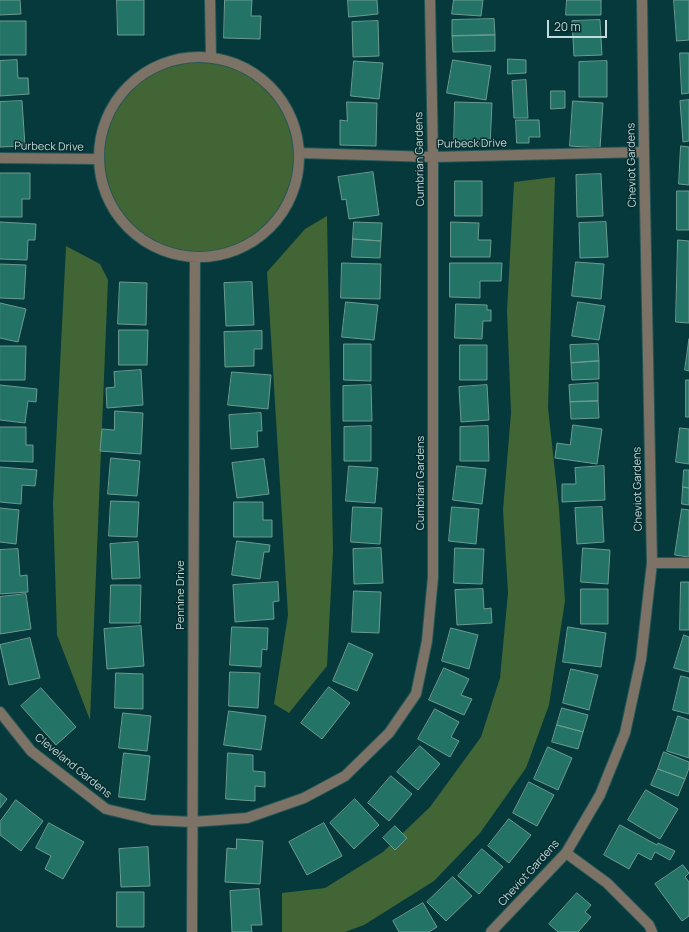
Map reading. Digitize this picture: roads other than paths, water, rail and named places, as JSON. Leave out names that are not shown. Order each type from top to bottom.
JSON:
[{"type":"street","points":[[210,0],[211,57]]},
{"type":"street","name":"Cumbrian Gardens","points":[[192,822],[247,818],[304,798],[345,776],[388,733],[416,694],[427,641],[433,577],[433,157],[430,0]]},
{"type":"street","name":"Cheviot Gardens","points":[[491,932],[566,853],[600,795],[625,733],[640,659],[652,563],[642,0]]},
{"type":"street","points":[[211,57],[243,66],[276,91],[294,120],[300,153],[299,174],[287,207],[268,231],[239,250],[195,258],[160,250],[129,231],[109,204],[98,159],[103,126],[121,92],[154,66],[180,58],[211,57]]},
{"type":"street","name":"Purbeck Drive","points":[[300,153],[433,157],[644,152]]},
{"type":"street","name":"Purbeck Drive","points":[[0,158],[98,159]]},
{"type":"street","name":"Pennine Drive","points":[[192,932],[195,258]]},
{"type":"street","points":[[652,563],[689,563]]},
{"type":"street","name":"Cleveland Gardens","points":[[0,712],[31,751],[106,809],[152,820],[192,822]]},
{"type":"street","points":[[566,853],[607,883],[649,925],[652,932]]}]
